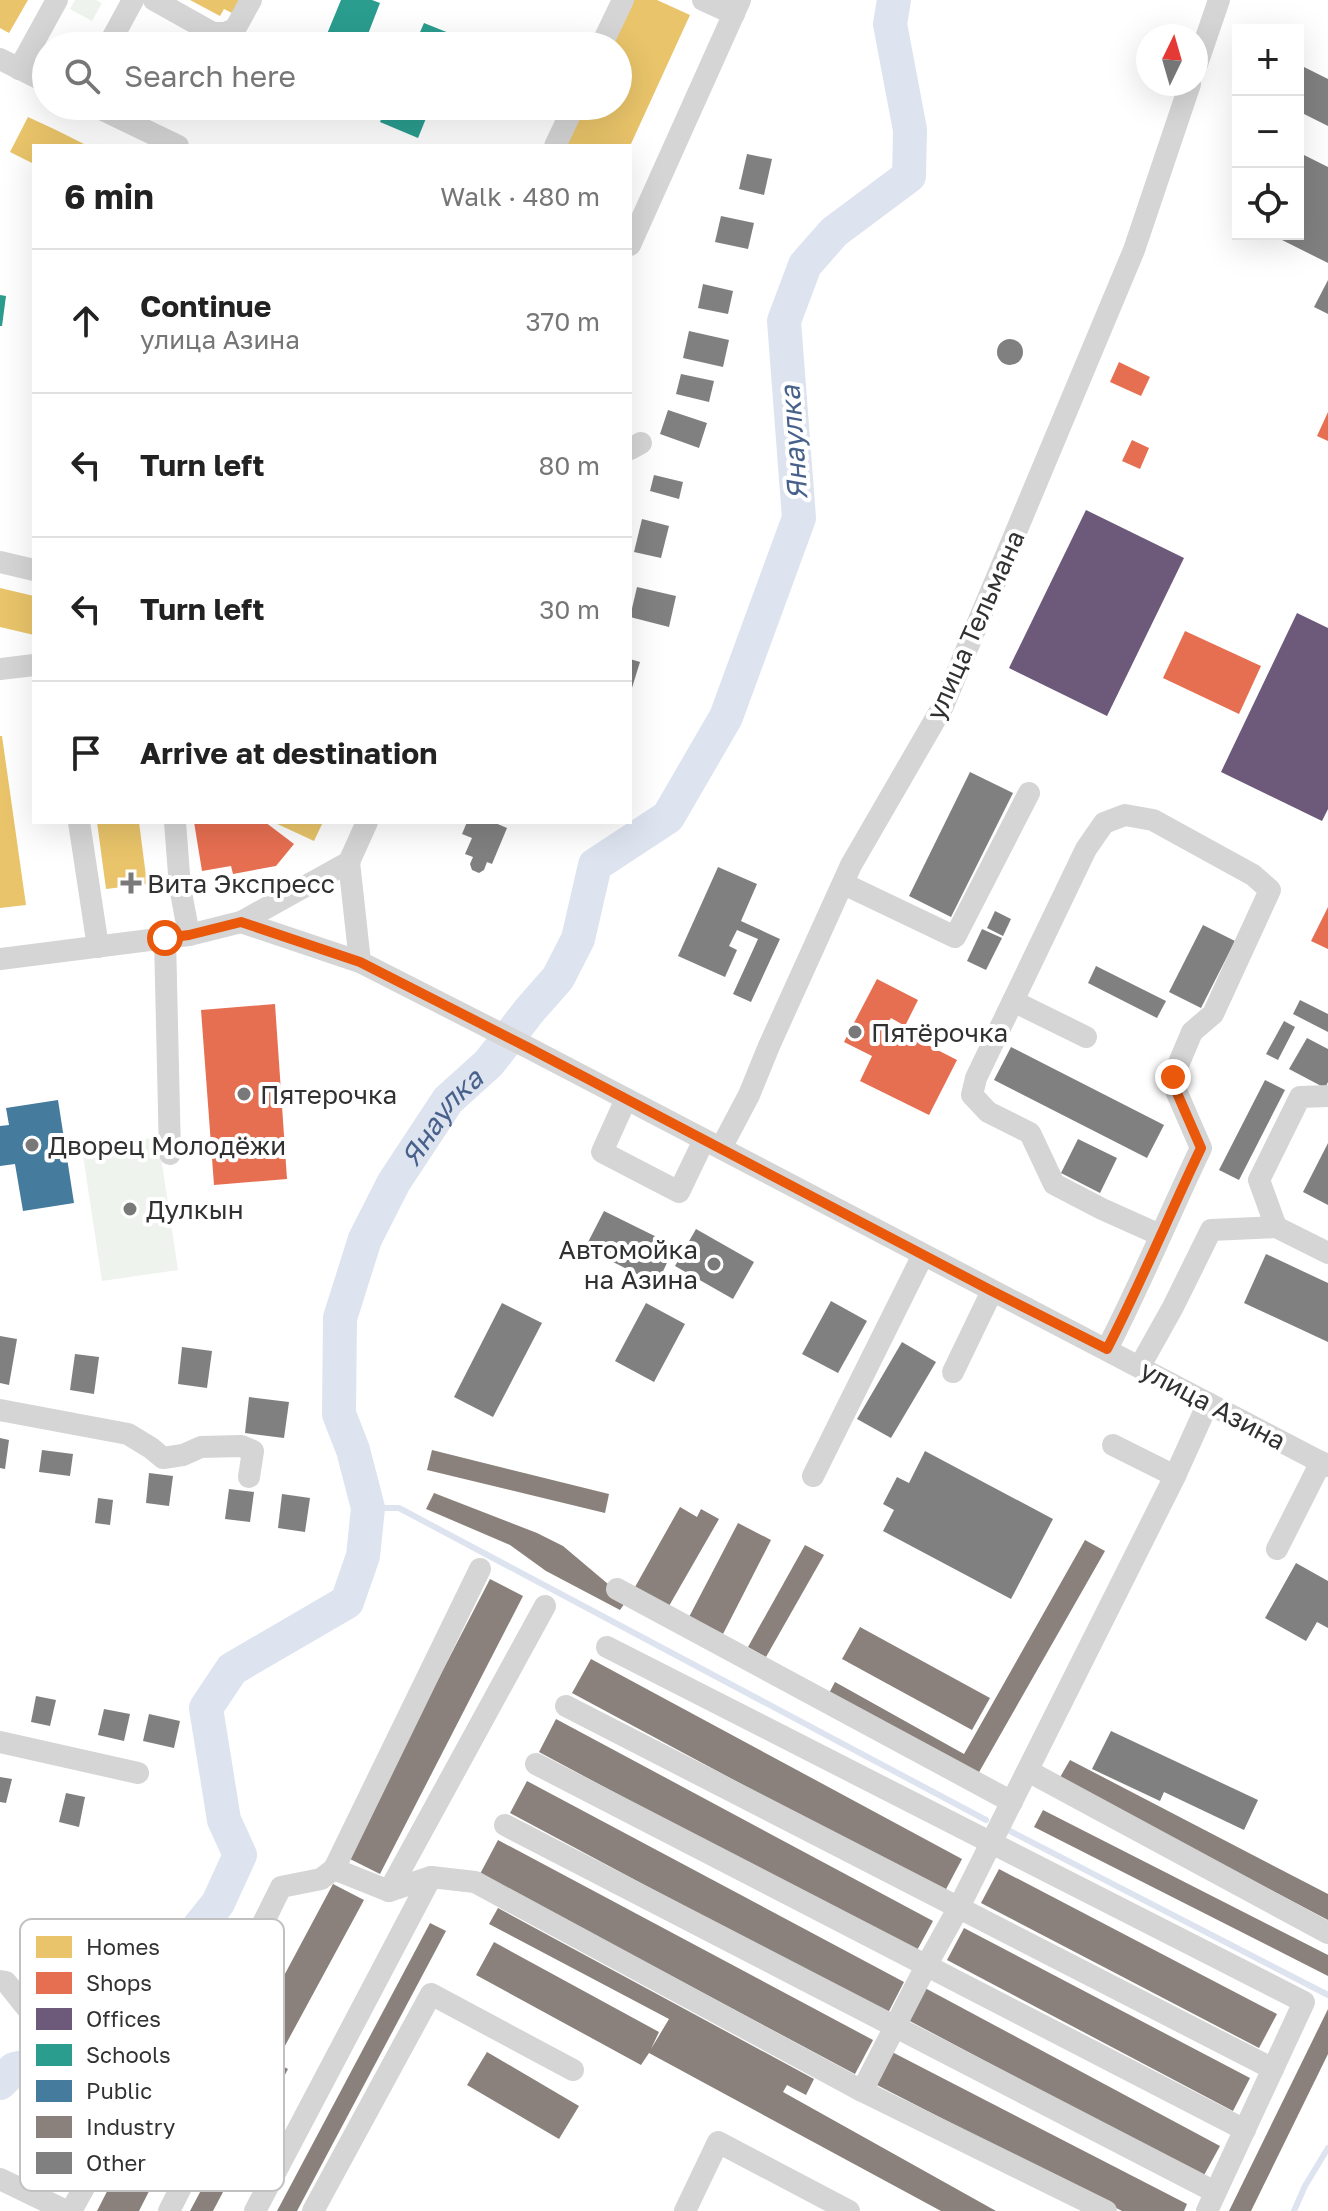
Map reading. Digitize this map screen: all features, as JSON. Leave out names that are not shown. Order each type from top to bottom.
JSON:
[{"type":"street","points":[[34,32],[57,0]]},
{"type":"street","points":[[116,32],[133,0]]},
{"type":"street","points":[[154,0],[211,32]]},
{"type":"street","points":[[223,32],[235,29],[251,0]]},
{"type":"street","points":[[608,32],[623,0]]},
{"type":"street","points":[[632,241],[737,7],[703,0]]},
{"type":"street","points":[[1208,32],[1219,0]]},
{"type":"street","points":[[32,34],[10,64],[32,75]]},
{"type":"street","name":"улица Тельмана","points":[[626,1099],[602,1152],[679,1192],[749,1095],[851,865],[943,706],[1134,250],[1186,96]]},
{"type":"street","points":[[124,120],[174,144]]},
{"type":"street","points":[[556,144],[567,120]]},
{"type":"street","points":[[0,562],[32,570]]},
{"type":"street","points":[[0,669],[32,665]]},
{"type":"street","points":[[844,884],[955,937],[1029,793]]},
{"type":"street","points":[[1107,1349],[1201,1148],[1173,1077],[1192,1032],[1213,1014],[1270,890],[1253,875],[1153,820],[1125,815],[1104,823],[1086,849],[976,1078],[972,1095],[988,1112],[1030,1133],[1054,1184],[1160,1235]]},
{"type":"street","points":[[79,824],[98,947]]},
{"type":"street","points":[[175,824],[180,887],[189,935]]},
{"type":"street","points":[[360,962],[349,862],[366,824]]},
{"type":"street","points":[[0,959],[189,935],[241,922],[349,862]]},
{"type":"street","name":"улица Азина","points":[[241,922],[360,962],[440,1002],[1324,1464]]},
{"type":"street","points":[[165,938],[170,1154]]},
{"type":"street","points":[[1013,1001],[1086,1037]]},
{"type":"street","points":[[1276,1227],[1259,1180],[1300,1097],[1328,1096]]},
{"type":"street","points":[[1140,1366],[1211,1230],[1276,1227],[1328,1253]]},
{"type":"street","points":[[813,1476],[923,1255]]},
{"type":"street","points":[[953,1372],[992,1291]]},
{"type":"street","points":[[862,2091],[1028,1771],[1175,1476],[1208,1403]]},
{"type":"street","points":[[0,1410],[128,1434],[163,1458],[183,1455],[201,1447],[241,1446],[253,1451],[249,1477]]},
{"type":"street","points":[[1113,1445],[1175,1476]]},
{"type":"street","points":[[1277,1549],[1324,1464]]},
{"type":"street","points":[[265,1919],[281,1887],[321,1879],[334,1869],[480,1569]]},
{"type":"street","points":[[617,1589],[1012,1802]]},
{"type":"street","points":[[389,1891],[545,1606]]},
{"type":"street","points":[[505,1825],[894,2027],[1211,2202],[1304,2002],[607,1647]]},
{"type":"street","points":[[566,1706],[1273,2069]]},
{"type":"street","points":[[0,1742],[138,1773]]},
{"type":"street","points":[[536,1764],[1245,2130]]},
{"type":"street","points":[[1028,1771],[1328,1933]]},
{"type":"street","points":[[334,1869],[389,1891],[431,1877],[475,1882],[862,2091],[1106,2211]]},
{"type":"street","points":[[284,2156],[431,1877]]},
{"type":"street","points":[[0,1981],[6,1982],[20,2000]]},
{"type":"street","points":[[313,2211],[431,1994],[573,2070]]},
{"type":"street","points":[[685,2211],[718,2142],[849,2211]]},
{"type":"street","points":[[0,2179],[20,2188]]},
{"type":"street","points":[[26,2191],[68,2211],[80,2191]]},
{"type":"street","points":[[169,2211],[179,2191]]},
{"type":"street","points":[[255,2211],[266,2191]]},
{"type":"shaded area","points":[[75,0],[102,3],[92,21],[70,9]]},
{"type":"shaded area","name":"Дулкын","points":[[158,1137],[178,1270],[102,1281],[82,1149]]},
{"type":"building: Homes","points":[[0,0],[28,0],[9,33],[0,28]]},
{"type":"building: Homes","points":[[190,0],[240,0],[232,13],[224,9],[220,16]]},
{"type":"building: Homes","points":[[632,0],[657,0],[690,15],[631,144],[566,144],[577,120],[632,120],[632,32],[617,32]]},
{"type":"building: Homes","points":[[28,117],[84,144],[32,144],[32,163],[10,152]]},
{"type":"building: Homes","points":[[0,588],[32,596],[32,635],[0,627]]},
{"type":"building: Homes","points":[[0,736],[26,905],[0,908]]},
{"type":"building: Homes","points":[[97,824],[139,824],[147,884],[106,889]]},
{"type":"building: Homes","points":[[277,824],[322,824],[314,841]]},
{"type":"building: Shops","points":[[1119,362],[1150,377],[1141,396],[1110,382]]},
{"type":"building: Shops","points":[[1328,412],[1328,441],[1317,436]]},
{"type":"building: Shops","points":[[1132,440],[1149,448],[1140,469],[1122,461]]},
{"type":"building: Shops","points":[[1185,631],[1261,666],[1239,714],[1163,678]]},
{"type":"building: Shops","points":[[194,824],[268,824],[294,844],[276,866],[233,874],[231,866],[202,871]]},
{"type":"building: Shops","points":[[1328,907],[1328,949],[1311,941]]},
{"type":"building: Shops","points":[[877,979],[918,1000],[905,1026],[891,1018],[887,1024],[957,1060],[929,1115],[860,1081],[872,1056],[844,1042]]},
{"type":"building: Shops","name":"Пятерочка","points":[[275,1004],[287,1179],[214,1185],[201,1010]]},
{"type":"building: Offices","points":[[1086,510],[1184,558],[1107,716],[1009,668]]},
{"type":"building: Offices","points":[[1297,613],[1328,628],[1328,809],[1322,821],[1221,772]]},
{"type":"building: Schools","points":[[341,0],[380,3],[369,32],[328,32]]},
{"type":"building: Schools","points":[[424,23],[446,32],[420,32]]},
{"type":"building: Schools","points":[[381,120],[425,120],[418,138]]},
{"type":"building: Schools","points":[[0,295],[6,296],[2,326],[0,326]]},
{"type":"building: Public","name":"Дворец Молодёжи","points":[[58,1100],[74,1203],[23,1211],[15,1164],[0,1166],[0,1126],[9,1125],[6,1108]]},
{"type":"building: Industry","points":[[432,1450],[609,1494],[605,1513],[427,1470]]},
{"type":"building: Industry","points":[[434,1493],[563,1546],[627,1600],[620,1610],[546,1571],[510,1545],[426,1509]]},
{"type":"building: Industry","points":[[680,1507],[697,1517],[701,1509],[719,1519],[669,1606],[635,1587]]},
{"type":"building: Industry","points":[[738,1523],[771,1540],[723,1634],[689,1617]]},
{"type":"building: Industry","points":[[1085,1540],[1105,1551],[974,1781],[827,1697],[835,1682],[964,1754]]},
{"type":"building: Industry","points":[[805,1545],[824,1555],[766,1657],[748,1647]]},
{"type":"building: Industry","points":[[490,1579],[523,1596],[380,1874],[346,1857]]},
{"type":"building: Industry","points":[[860,1627],[990,1698],[972,1730],[842,1659]]},
{"type":"building: Industry","points":[[591,1659],[962,1859],[944,1893],[572,1693]]},
{"type":"building: Industry","points":[[556,1719],[933,1921],[915,1954],[539,1752]]},
{"type":"building: Industry","points":[[1070,1760],[1328,1894],[1328,1920],[1059,1779]]},
{"type":"building: Industry","points":[[527,1781],[904,1982],[887,2015],[510,1813]]},
{"type":"building: Industry","points":[[1043,1810],[1328,1955],[1328,1976],[1034,1827]]},
{"type":"building: Industry","points":[[498,1840],[873,2040],[855,2074],[480,1874]]},
{"type":"building: Industry","points":[[999,1869],[1277,2014],[1259,2048],[981,1903]]},
{"type":"building: Industry","points":[[333,1884],[364,1900],[284,2048],[284,1976]]},
{"type":"building: Industry","points":[[498,1908],[814,2079],[806,2095],[787,2085],[783,2092],[996,2211],[941,2211],[649,2053],[641,2065],[476,1975],[494,1942],[659,2032],[651,2049],[669,2019],[489,1924]]},
{"type":"building: Industry","points":[[430,1923],[446,1931],[297,2211],[277,2211]]},
{"type":"building: Industry","points":[[964,1928],[1250,2078],[1233,2111],[947,1960]]},
{"type":"building: Industry","points":[[925,1988],[1220,2146],[1203,2177],[908,2020]]},
{"type":"building: Industry","points":[[1328,2009],[1328,2054],[1251,2211],[1229,2211]]},
{"type":"building: Industry","points":[[487,2052],[579,2106],[559,2139],[467,2085]]},
{"type":"building: Industry","points":[[892,2052],[1187,2204],[1184,2211],[1122,2211],[875,2084]]},
{"type":"building: Industry","points":[[107,2191],[149,2191],[139,2211],[97,2211]]},
{"type":"building: Industry","points":[[201,2191],[224,2191],[213,2211],[190,2211]]},
{"type":"building: Other","points":[[1304,67],[1328,79],[1328,126],[1304,114]]},
{"type":"building: Other","points":[[747,154],[772,159],[764,195],[739,189]]},
{"type":"building: Other","points":[[1304,155],[1328,167],[1328,263],[1282,240],[1304,240]]},
{"type":"building: Other","points":[[721,216],[754,223],[748,249],[715,242]]},
{"type":"building: Other","points":[[1328,280],[1328,314],[1314,307]]},
{"type":"building: Other","points":[[703,284],[733,291],[728,314],[698,308]]},
{"type":"building: Other","points":[[689,331],[729,340],[723,367],[683,358]]},
{"type":"building: Other","points":[[1010,339],[1019,343],[1023,352],[1019,361],[1010,365],[1001,361],[997,352],[1001,343]]},
{"type":"building: Other","points":[[681,374],[714,381],[709,402],[676,394]]},
{"type":"building: Other","points":[[668,410],[707,423],[699,448],[660,434]]},
{"type":"building: Other","points":[[654,475],[683,482],[679,499],[650,491]]},
{"type":"building: Other","points":[[642,519],[669,526],[661,558],[634,552]]},
{"type":"building: Other","points":[[637,587],[676,596],[669,627],[632,618]]},
{"type":"building: Other","points":[[632,660],[640,662],[632,688]]},
{"type":"building: Other","points":[[970,772],[1013,793],[951,917],[909,896]]},
{"type":"building: Other","points":[[466,824],[498,824],[507,828],[492,864],[487,862],[479,873],[472,870],[470,864],[473,857],[465,854],[472,838],[462,834]]},
{"type":"building: Other","points":[[718,867],[757,884],[741,921],[780,939],[751,1002],[733,994],[758,939],[737,930],[729,946],[737,950],[725,977],[678,956]]},
{"type":"building: Other","points":[[995,911],[1011,919],[1003,936],[987,928]]},
{"type":"building: Other","points":[[1203,925],[1235,941],[1201,1008],[1169,992]]},
{"type":"building: Other","points":[[982,929],[1002,938],[986,970],[967,961]]},
{"type":"building: Other","points":[[1096,966],[1166,1001],[1157,1018],[1088,983]]},
{"type":"building: Other","points":[[1300,1000],[1328,1014],[1328,1032],[1293,1014]]},
{"type":"building: Other","points":[[1284,1021],[1295,1027],[1278,1060],[1266,1054]]},
{"type":"building: Other","points":[[1307,1038],[1328,1049],[1328,1082],[1325,1088],[1289,1069]]},
{"type":"building: Other","points":[[1011,1047],[1164,1125],[1147,1158],[994,1080]]},
{"type":"building: Other","points":[[1265,1080],[1285,1090],[1239,1180],[1219,1170]]},
{"type":"building: Other","points":[[1078,1139],[1117,1158],[1100,1193],[1061,1173]]},
{"type":"building: Other","points":[[1328,1143],[1328,1205],[1303,1192]]},
{"type":"building: Other","points":[[604,1211],[675,1246],[657,1284],[585,1248]]},
{"type":"building: Other","name":"Автомойка на Азина","points":[[696,1229],[754,1262],[733,1299],[675,1266]]},
{"type":"building: Other","points":[[1266,1254],[1328,1283],[1328,1342],[1244,1303]]},
{"type":"building: Other","points":[[831,1301],[867,1321],[838,1373],[802,1354]]},
{"type":"building: Other","points":[[502,1303],[542,1323],[493,1417],[454,1397]]},
{"type":"building: Other","points":[[646,1303],[685,1324],[654,1382],[615,1361]]},
{"type":"building: Other","points":[[0,1336],[17,1339],[9,1385],[0,1383]]},
{"type":"building: Other","points":[[902,1342],[936,1362],[891,1438],[857,1419]]},
{"type":"building: Other","points":[[182,1347],[212,1351],[207,1388],[178,1384]]},
{"type":"building: Other","points":[[75,1354],[99,1357],[94,1394],[70,1390]]},
{"type":"building: Other","points":[[249,1397],[289,1402],[284,1438],[245,1433]]},
{"type":"building: Other","points":[[0,1438],[9,1440],[5,1469],[0,1468]]},
{"type":"building: Other","points":[[42,1450],[73,1454],[70,1476],[39,1472]]},
{"type":"building: Other","points":[[925,1451],[1053,1519],[1011,1599],[883,1531],[894,1510],[883,1504],[897,1477],[909,1483]]},
{"type":"building: Other","points":[[149,1473],[173,1476],[169,1506],[146,1503]]},
{"type":"building: Other","points":[[229,1489],[254,1492],[250,1522],[225,1519]]},
{"type":"building: Other","points":[[282,1494],[310,1498],[305,1532],[278,1528]]},
{"type":"building: Other","points":[[98,1498],[113,1500],[110,1525],[95,1523]]},
{"type":"building: Other","points":[[1296,1563],[1328,1581],[1328,1628],[1317,1622],[1306,1641],[1265,1618]]},
{"type":"building: Other","points":[[36,1696],[56,1700],[50,1726],[31,1722]]},
{"type":"building: Other","points":[[104,1709],[130,1714],[124,1741],[98,1735]]},
{"type":"building: Other","points":[[149,1714],[180,1721],[174,1748],[143,1741]]},
{"type":"building: Other","points":[[1111,1731],[1258,1800],[1244,1830],[1164,1792],[1160,1801],[1092,1769]]},
{"type":"building: Other","points":[[0,1777],[12,1779],[6,1803],[0,1802]]},
{"type":"building: Other","points":[[66,1793],[85,1797],[79,1827],[59,1822]]},
{"type":"waterway","name":"Янаулка","points":[[205,1919],[218,1903],[240,1855],[224,1820],[206,1708],[232,1669],[347,1602],[363,1556],[368,1508],[353,1450],[339,1414],[340,1318],[365,1239],[394,1182],[448,1100],[489,1063],[558,978],[578,939],[595,865],[668,817],[726,717],[799,518],[784,321],[805,265],[834,232],[909,176],[910,130],[890,24],[894,0]]},
{"type":"waterway","points":[[368,1508],[399,1508],[986,1820]]},
{"type":"waterway","points":[[1010,1831],[1328,1995]]},
{"type":"waterway","name":"Янаулка","points":[[0,2083],[14,2069],[20,2068]]},
{"type":"waterway","points":[[1294,2211],[1328,2148]]},
{"type":"place","name":"Вита Экспресс","points":[[131,883]]},
{"type":"place","name":"Пятёрочка","points":[[855,1032]]},
{"type":"place","name":"Пятерочка","points":[[244,1094]]},
{"type":"place","name":"Дворец Молодёжи","points":[[32,1145]]},
{"type":"place","name":"Дулкын","points":[[130,1209]]},
{"type":"place","name":"Автомойка на Азина","points":[[714,1264]]},
{"type":"route","points":[[165,938],[241,922],[360,962],[1107,1349],[1201,1148],[1173,1077]]}]
